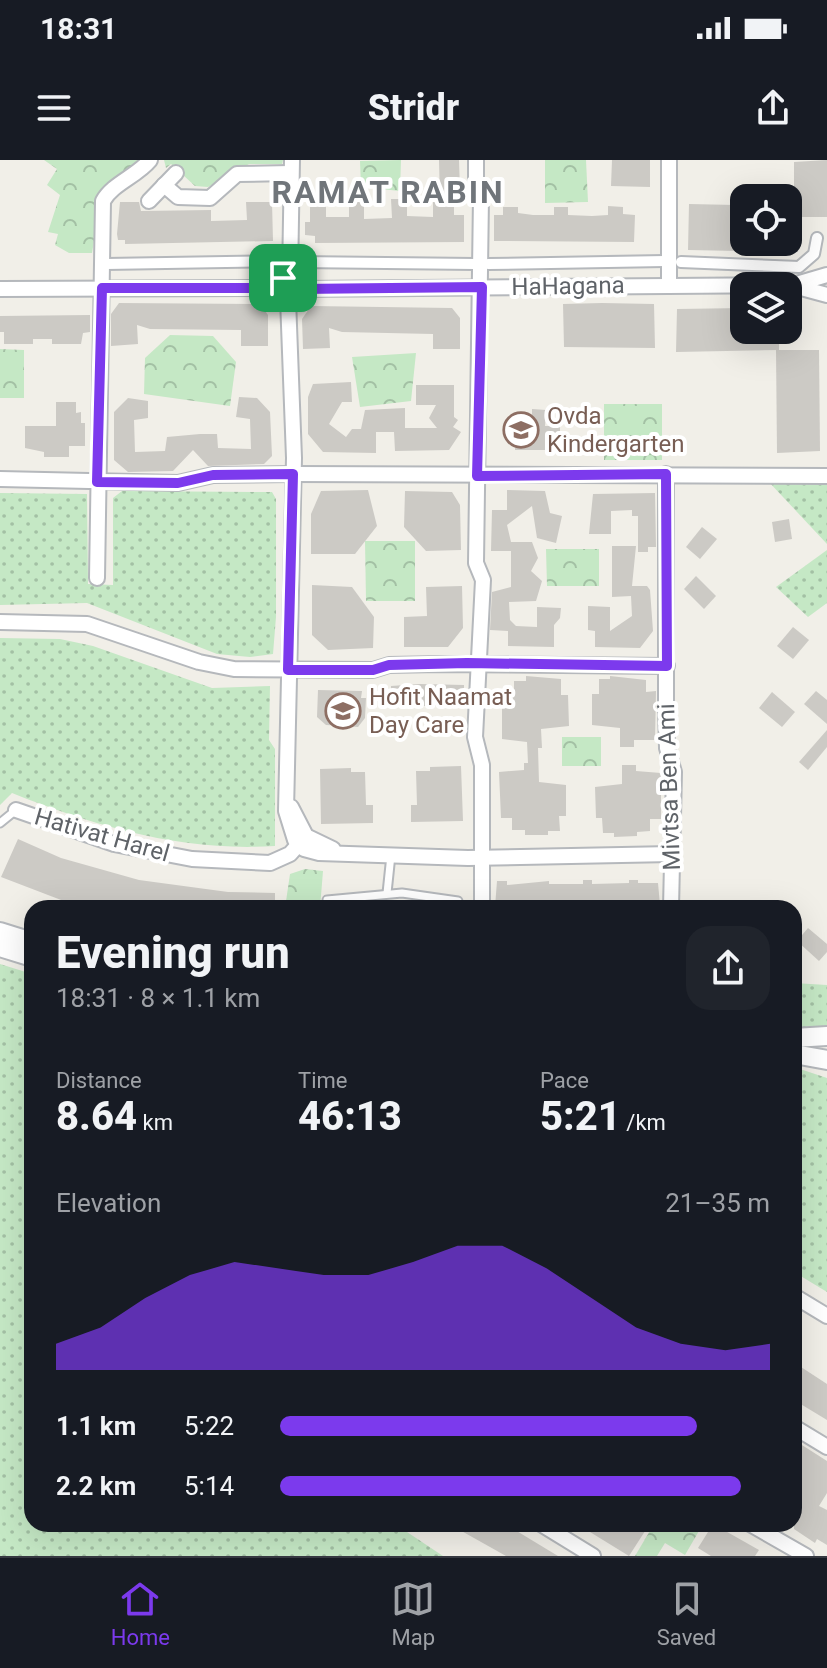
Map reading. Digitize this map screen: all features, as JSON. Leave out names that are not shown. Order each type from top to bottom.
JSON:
[{"type":"street","points":[[97,578],[104,198],[140,173],[150,160]]},
{"type":"street","points":[[476,160],[476,188],[481,197],[482,287],[476,563],[483,580],[475,737],[482,765],[482,900]]},
{"type":"street","points":[[669,160],[669,284]]},
{"type":"street","points":[[164,185],[178,197],[210,198],[237,174],[291,166],[289,288],[293,474],[288,823],[303,841],[319,853],[481,857],[672,854]]},
{"type":"street","points":[[149,201],[176,173]]},
{"type":"street","points":[[681,262],[799,267],[814,254],[817,238]]},
{"type":"street","points":[[106,264],[284,261]]},
{"type":"street","points":[[488,264],[665,261]]},
{"type":"street","points":[[297,262],[475,264]]},
{"type":"street","name":"HaHagana","points":[[802,282],[827,275]]},
{"type":"street","name":"HaHagana","points":[[0,289],[730,285]]},
{"type":"street","name":"HaHagana","points":[[802,288],[827,295]]},
{"type":"street","points":[[0,479],[178,483],[213,475],[293,474],[827,476]]},
{"type":"street","name":"Mivtsa Ben Ami","points":[[666,474],[667,748],[674,772],[671,900]]},
{"type":"street","points":[[0,622],[87,624],[199,662],[234,669],[373,670],[389,665],[479,663],[667,666]]},
{"type":"street","name":"Hativat Harel","points":[[16,810],[114,844],[192,859],[267,863],[288,856],[303,841]]},
{"type":"street","points":[[0,932],[24,940]]},
{"type":"street","points":[[0,947],[24,954]]},
{"type":"street","points":[[802,1038],[827,1036]]},
{"type":"street","points":[[802,1055],[827,1060]]},
{"type":"street","points":[[802,1301],[827,1316]]},
{"type":"street","points":[[802,1432],[827,1447]]},
{"type":"street","points":[[554,1532],[593,1556]]},
{"type":"street","points":[[764,1532],[806,1556]]},
{"type":"lane","name":"Hativat Harel","points":[[0,823],[16,810]]},
{"type":"lane","points":[[387,893],[391,855]]},
{"type":"lane","points":[[327,900],[387,893],[449,900]]},
{"type":"green space","points":[[44,160],[142,160],[138,168],[103,189],[92,253],[69,253],[55,245],[58,234],[48,232],[60,195],[47,185],[57,169]]},
{"type":"green space","points":[[164,160],[283,160],[282,164],[249,164],[208,187],[195,186],[171,164],[166,168]]},
{"type":"green space","points":[[401,160],[400,191],[361,187],[360,161]]},
{"type":"green space","points":[[545,160],[586,160],[588,202],[545,203]]},
{"type":"green space","points":[[170,335],[213,336],[236,362],[230,406],[144,394],[145,358]]},
{"type":"green space","points":[[0,349],[24,350],[24,398],[0,398]]},
{"type":"green space","points":[[416,353],[411,401],[360,407],[352,357]]},
{"type":"green space","points":[[604,404],[662,404],[662,460],[604,460]]},
{"type":"green space","points":[[827,479],[827,544],[768,481]]},
{"type":"green space","points":[[122,491],[272,492],[276,499],[273,654],[250,657],[217,654],[87,603],[0,605],[0,493],[87,494],[88,584],[113,585],[113,498]]},
{"type":"green space","points":[[365,541],[415,541],[415,601],[366,601]]},
{"type":"green space","points":[[546,549],[599,549],[599,586],[547,586]]},
{"type":"green space","points":[[827,550],[827,603],[808,617],[776,587]]},
{"type":"green space","points":[[0,638],[60,639],[93,646],[212,688],[270,686],[269,740],[275,749],[275,846],[241,847],[174,841],[108,826],[12,793],[0,805]]},
{"type":"green space","points":[[562,737],[601,737],[601,766],[562,766]]},
{"type":"green space","points":[[305,869],[323,871],[321,900],[286,900],[290,874]]},
{"type":"green space","points":[[0,964],[24,972],[24,1532],[407,1532],[443,1556],[0,1556]]},
{"type":"green space","points":[[802,983],[827,985],[827,1025],[802,1029]]},
{"type":"green space","points":[[802,1070],[827,1078],[827,1292],[802,1277]]},
{"type":"green space","points":[[649,1532],[698,1532],[685,1555],[665,1543],[657,1556],[635,1556]]},
{"type":"building","points":[[439,160],[459,160],[460,190],[454,190],[454,215],[464,215],[464,242],[315,243],[315,236],[305,235],[305,222],[310,222],[310,200],[326,200],[326,217],[349,217],[349,200],[364,199],[364,219],[392,218],[391,199],[407,199],[407,216],[433,217],[433,200],[440,200]]},
{"type":"building","points":[[612,160],[650,160],[650,187],[611,186]]},
{"type":"building","points":[[827,160],[827,217],[802,217],[802,184],[794,184],[794,162]]},
{"type":"building","points":[[120,202],[139,202],[141,211],[211,210],[211,221],[247,220],[246,202],[272,202],[273,241],[125,244],[125,240],[118,240],[117,234]]},
{"type":"building","points":[[689,204],[730,205],[730,251],[688,250]]},
{"type":"building","points":[[608,206],[623,207],[623,214],[635,215],[634,242],[494,241],[494,215],[503,215],[503,207],[518,207],[518,213],[554,215],[554,207],[568,207],[568,215],[592,216],[608,215]]},
{"type":"building","points":[[119,303],[260,304],[268,315],[268,346],[241,346],[241,330],[150,329],[137,325],[138,344],[111,346],[111,314]]},
{"type":"building","points":[[563,304],[654,304],[655,348],[564,347]]},
{"type":"building","points":[[311,306],[452,308],[460,318],[460,349],[433,349],[433,334],[342,332],[329,328],[330,348],[303,349],[302,319]]},
{"type":"building","points":[[730,308],[730,344],[779,344],[779,350],[676,352],[677,309]]},
{"type":"building","points":[[90,315],[90,332],[83,333],[81,344],[52,344],[52,339],[33,339],[33,344],[4,344],[4,332],[0,332],[0,316]]},
{"type":"building","points":[[776,350],[819,350],[820,451],[777,453]]},
{"type":"building","points":[[351,382],[352,402],[342,402],[329,424],[346,437],[352,429],[361,429],[365,410],[405,408],[405,428],[437,428],[429,418],[436,405],[416,405],[416,385],[454,385],[454,417],[458,420],[453,427],[461,432],[449,450],[395,451],[394,432],[376,432],[376,453],[323,452],[308,434],[308,397],[313,384]]},
{"type":"building","points":[[239,397],[257,398],[270,412],[272,456],[264,464],[208,466],[193,450],[173,471],[128,472],[114,460],[114,412],[128,398],[148,401],[148,418],[134,420],[135,452],[165,451],[167,437],[200,434],[217,434],[218,448],[251,449],[250,419],[236,417]]},
{"type":"building","points":[[56,402],[76,402],[76,413],[81,412],[81,423],[85,423],[85,446],[69,446],[69,457],[44,457],[44,452],[25,448],[25,426],[56,426]]},
{"type":"building","points":[[532,409],[546,410],[545,426],[560,426],[560,450],[515,450],[516,423],[532,424]]},
{"type":"building","points":[[368,490],[377,526],[355,554],[311,554],[311,514],[321,491]]},
{"type":"building","points":[[507,490],[545,491],[550,513],[562,516],[556,543],[537,538],[532,506],[507,525],[511,542],[532,542],[538,558],[531,571],[542,581],[536,601],[509,602],[510,620],[516,626],[537,627],[537,607],[561,608],[560,618],[554,625],[554,647],[508,646],[508,631],[490,630],[492,592],[511,587],[511,551],[491,551],[492,510],[507,510]]},
{"type":"building","points":[[405,491],[452,492],[460,505],[461,550],[426,551],[404,527]]},
{"type":"building","points":[[655,493],[656,547],[648,547],[648,552],[638,552],[638,516],[632,516],[632,510],[611,511],[611,534],[589,534],[593,494]]},
{"type":"building","points":[[789,519],[792,539],[775,542],[772,522]]},
{"type":"building","points":[[702,527],[717,539],[700,559],[686,547]]},
{"type":"building","points":[[612,546],[636,546],[632,586],[647,586],[650,590],[653,631],[640,648],[595,647],[595,631],[588,630],[588,606],[610,607],[610,631],[632,616],[631,596],[612,597]]},
{"type":"building","points":[[696,576],[716,596],[704,609],[684,589]]},
{"type":"building","points":[[312,585],[352,587],[374,617],[373,648],[328,650],[312,635]]},
{"type":"building","points":[[462,586],[463,628],[448,647],[404,647],[404,617],[427,616],[426,587]]},
{"type":"building","points":[[793,627],[809,640],[793,659],[777,646]]},
{"type":"building","points":[[526,676],[561,679],[561,695],[568,695],[569,726],[541,729],[542,748],[538,748],[539,782],[566,785],[566,816],[559,816],[560,831],[548,831],[548,835],[525,835],[525,830],[512,830],[512,818],[501,818],[499,772],[524,770],[524,763],[528,763],[527,742],[502,739],[502,693],[514,693],[514,681],[526,681]]},
{"type":"building","points":[[610,676],[646,680],[646,692],[656,691],[655,740],[634,740],[634,747],[620,747],[620,728],[592,725],[592,694],[599,694],[599,679],[610,679]]},
{"type":"building","points":[[464,685],[464,706],[391,706],[391,686]]},
{"type":"building","points":[[318,690],[362,691],[361,698],[366,698],[365,718],[358,727],[326,725],[317,717]]},
{"type":"building","points":[[816,691],[827,700],[827,724],[804,704]]},
{"type":"building","points":[[772,692],[795,712],[782,727],[759,708]]},
{"type":"building","points":[[827,730],[827,747],[808,770],[799,762]]},
{"type":"building","points":[[622,765],[636,765],[636,771],[661,773],[661,819],[650,819],[650,831],[637,832],[637,836],[614,837],[614,833],[603,833],[602,818],[596,818],[595,787],[622,784]]},
{"type":"building","points":[[461,766],[463,821],[411,822],[411,805],[417,805],[416,771],[430,771],[430,767]]},
{"type":"building","points":[[351,768],[351,772],[365,772],[366,805],[373,805],[373,823],[321,824],[320,769]]},
{"type":"building","points":[[18,839],[61,858],[139,880],[228,892],[275,893],[275,900],[61,900],[1,877]]},
{"type":"building","points":[[583,880],[592,880],[592,884],[629,883],[629,880],[658,883],[660,900],[496,900],[497,881],[507,881],[507,885],[549,881],[549,884],[583,884]]},
{"type":"building","points":[[808,928],[827,944],[827,952],[819,961],[802,946],[802,935]]},
{"type":"building","points":[[802,1368],[827,1384],[827,1420],[802,1405]]},
{"type":"building","points":[[802,1445],[827,1461],[827,1493],[819,1506],[827,1510],[827,1545],[817,1539],[815,1543],[798,1532],[802,1532]]},
{"type":"building","points":[[463,1532],[518,1532],[558,1556],[506,1556]]},
{"type":"building","points":[[590,1532],[644,1532],[629,1556]]},
{"type":"building","points":[[708,1532],[727,1532],[759,1550],[755,1556],[711,1556],[698,1548]]},
{"type":"place","name":"Ovda Kindergarten","points":[[521,430]]},
{"type":"place","name":"Hofit Naamat Day Care","points":[[343,711]]},
{"type":"district","name":"RAMAT RABIN","points":[[388,192]]},
{"type":"route","points":[[283,278],[296,280],[299,289],[482,287],[477,476],[666,474],[667,666],[467,663],[389,665],[373,670],[288,670],[293,474],[213,475],[178,483],[97,482],[102,288],[277,288],[283,278]]}]
